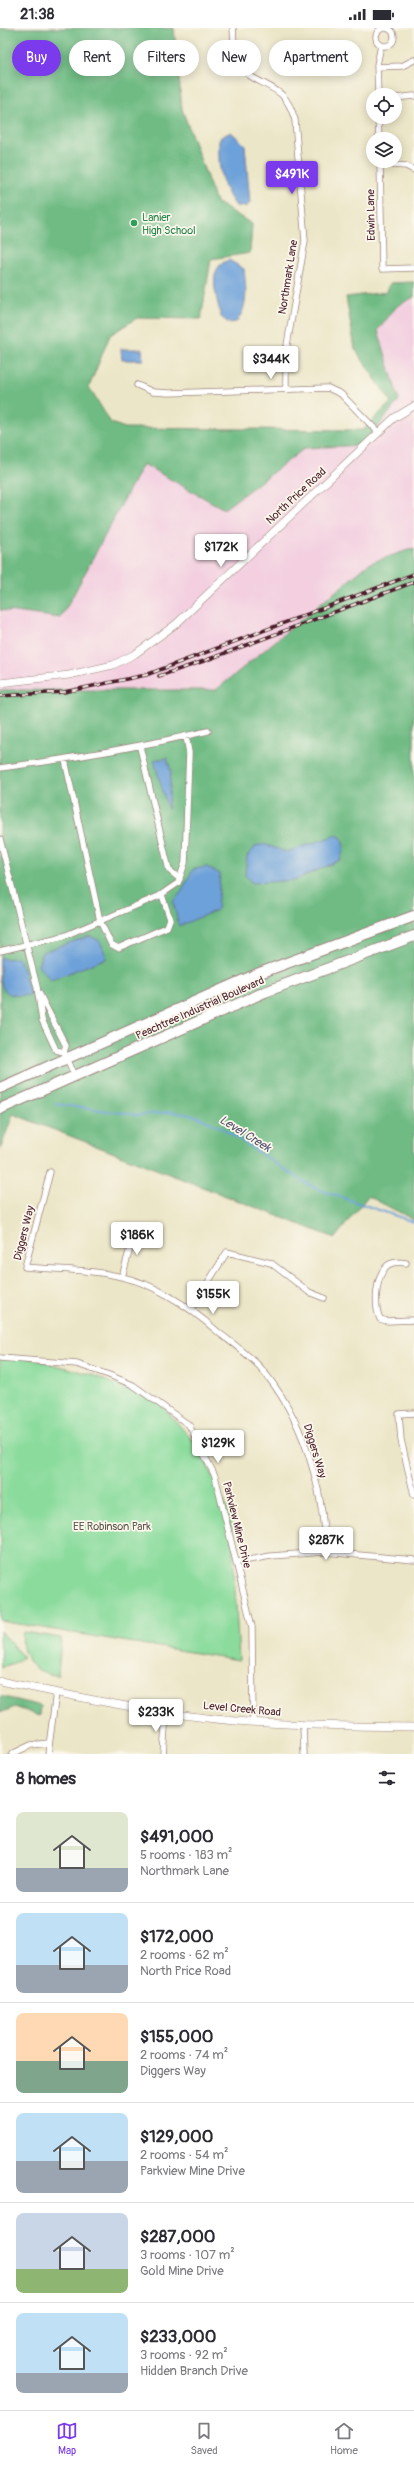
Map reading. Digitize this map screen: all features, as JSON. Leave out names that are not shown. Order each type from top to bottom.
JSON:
[{"type":"highway","name":"Peachtree Industrial Boulevard","points":[[0,1088],[65,1055],[257,974],[414,916]]},
{"type":"highway","name":"Peachtree Industrial Boulevard","points":[[0,1109],[265,992],[414,936]]},
{"type":"street","name":"Northmark Lane","points":[[233,28],[234,51],[244,72],[282,94],[289,104],[295,120],[305,241],[286,351],[286,388]]},
{"type":"street","points":[[384,28],[392,29],[394,37],[392,42],[387,45],[381,45],[376,38],[377,33],[384,28]]},
{"type":"street","points":[[378,88],[377,67],[381,45]]},
{"type":"street","points":[[377,67],[402,66],[414,60]]},
{"type":"street","points":[[402,97],[414,96]]},
{"type":"street","points":[[402,165],[414,170]]},
{"type":"street","name":"Edwin Lane","points":[[380,168],[382,269],[414,268]]},
{"type":"street","points":[[137,385],[153,392],[164,393],[286,388],[328,388],[341,394],[378,432]]},
{"type":"street","name":"North Price Road","points":[[0,684],[69,675],[113,665],[135,654],[176,624],[378,432],[394,418],[414,406]]},
{"type":"street","points":[[0,768],[65,760],[140,747],[208,731]]},
{"type":"street","points":[[0,951],[64,936],[172,890],[180,879],[185,863],[189,753],[186,736]]},
{"type":"street","points":[[140,747],[169,870],[180,879]]},
{"type":"street","points":[[65,760],[100,921],[111,944],[118,948],[167,927],[170,919],[162,895]]},
{"type":"street","points":[[0,839],[37,987],[42,1020],[56,1050],[65,1055]]},
{"type":"street","points":[[37,987],[66,1046],[65,1055],[75,1076]]},
{"type":"street","name":"Diggers Way","points":[[50,1172],[25,1267],[122,1277],[146,1285],[192,1308],[259,1366],[280,1392],[300,1430],[324,1519],[325,1552]]},
{"type":"street","points":[[122,1277],[135,1230]]},
{"type":"street","points":[[192,1308],[227,1252],[271,1263],[309,1292],[324,1298]]},
{"type":"street","points":[[406,1263],[393,1263],[384,1269],[379,1278],[376,1312],[380,1319],[387,1321],[414,1320]]},
{"type":"street","name":"Parkview Mine Drive","points":[[0,1358],[77,1364],[109,1375],[133,1385],[189,1425],[215,1476],[252,1627],[253,1722]]},
{"type":"street","points":[[414,1412],[398,1414],[401,1440],[414,1495]]},
{"type":"street","points":[[237,1562],[271,1556],[325,1552],[414,1560]]},
{"type":"street","name":"Level Creek Road","points":[[0,1681],[166,1713],[304,1726],[414,1727]]},
{"type":"street","points":[[48,1754],[56,1692]]},
{"type":"street","points":[[163,1754],[166,1713]]},
{"type":"street","points":[[304,1726],[304,1754]]},
{"type":"street","points":[[12,1754],[31,1745],[49,1744]]},
{"type":"shaded area","points":[[414,297],[414,548],[370,563],[216,690],[0,690],[0,610],[61,618],[143,464],[224,509],[305,448],[364,445],[399,400],[378,330],[397,306]]},
{"type":"green space","points":[[0,28],[174,28],[175,40],[133,40],[133,76],[179,76],[182,109],[216,202],[252,224],[250,253],[211,259],[201,319],[137,318],[110,335],[89,387],[111,423],[125,428],[363,430],[391,402],[355,349],[346,297],[387,292],[390,283],[414,282],[414,297],[397,306],[378,330],[399,400],[364,445],[305,448],[224,509],[143,464],[61,618],[0,610]]},
{"type":"green space","points":[[414,548],[414,1220],[368,1196],[335,1238],[13,1114],[0,1150],[0,690],[216,690],[370,563]]},
{"type":"green space","name":"EE Robinson Park","points":[[0,1357],[29,1358],[93,1375],[160,1403],[200,1449],[231,1517],[239,1660],[0,1621]]},
{"type":"green space","points":[[0,1631],[23,1657],[14,1663],[1,1667]]},
{"type":"green space","points":[[23,1632],[61,1638],[58,1675],[42,1672],[30,1662],[23,1648]]},
{"type":"green space","points":[[0,1696],[41,1706],[40,1716],[15,1707],[0,1713]]},
{"type":"water","points":[[231,132],[245,145],[250,203],[245,207],[236,206],[226,191],[221,175],[219,141],[221,137]]},
{"type":"water","points":[[229,260],[244,269],[246,297],[240,316],[236,322],[229,323],[221,317],[214,284],[217,269]]},
{"type":"water","points":[[121,349],[142,349],[143,360],[122,360]]},
{"type":"water","points":[[167,758],[171,771],[168,810],[154,760]]},
{"type":"water","points":[[337,835],[342,838],[344,848],[340,860],[296,880],[252,883],[245,875],[247,856],[257,845],[267,845],[286,852]]},
{"type":"water","points":[[207,867],[220,874],[217,910],[179,926],[173,902],[182,891],[193,869]]},
{"type":"water","points":[[90,936],[100,941],[107,958],[51,980],[38,966],[42,952]]},
{"type":"water","points":[[0,957],[4,959],[19,958],[31,995],[13,995],[4,989],[0,977]]},
{"type":"waterway","name":"Level Creek","points":[[55,1104],[138,1115],[172,1112],[196,1116],[220,1127],[304,1182],[323,1191],[414,1222]]},
{"type":"railway","points":[[0,696],[64,692],[146,675],[414,574]]},
{"type":"railway","points":[[159,676],[204,661],[414,582]]},
{"type":"place","name":"Lanier High School","points":[[134,223]]}]
